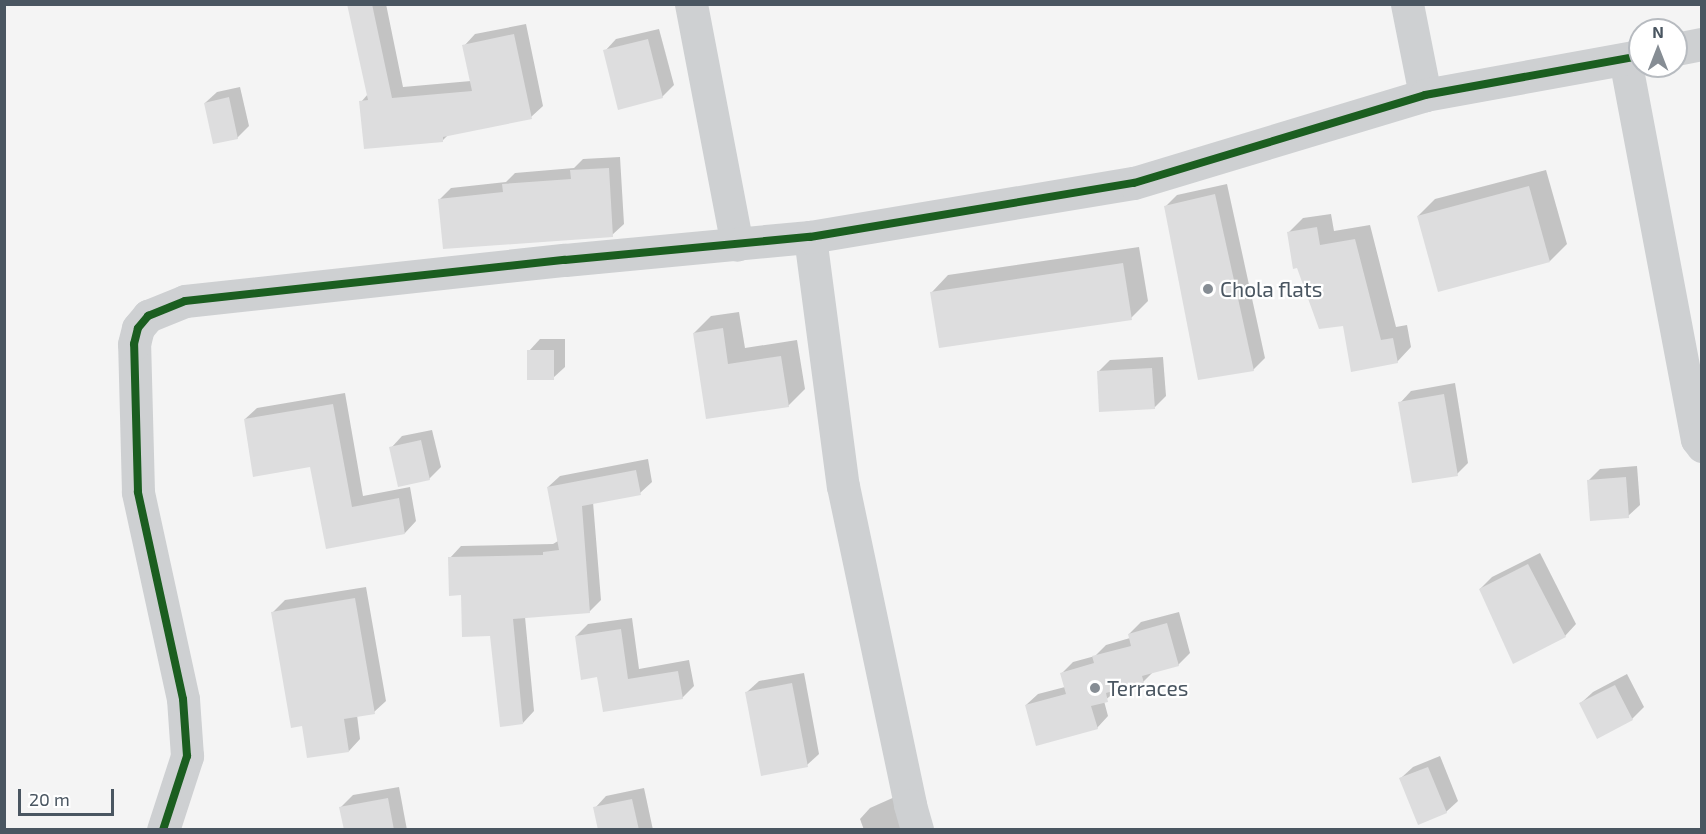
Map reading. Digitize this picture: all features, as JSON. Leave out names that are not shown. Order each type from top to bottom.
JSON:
[{"type":"street","points":[[691,4],[737,246]]},
{"type":"street","points":[[1407,4],[1425,95]]},
{"type":"street","points":[[163,830],[187,756],[183,699],[138,492],[134,344],[138,328],[148,316],[185,301],[565,260],[737,246],[810,237],[1134,183],[1425,95],[1628,59]]},
{"type":"street","points":[[1636,78],[1697,440],[1701,446]]},
{"type":"street","points":[[810,237],[843,486],[917,830]]},
{"type":"building","points":[[347,4],[372,4],[392,98],[472,91],[462,45],[514,34],[532,119],[443,137],[443,142],[364,149],[359,101],[368,100]]},
{"type":"building","points":[[648,39],[663,98],[618,110],[603,50]]},
{"type":"building","points":[[229,97],[238,139],[213,144],[204,103]]},
{"type":"building","points":[[609,168],[613,237],[443,249],[438,199],[503,192],[502,184],[571,179],[570,170]]},
{"type":"building","points":[[1529,186],[1550,262],[1438,292],[1417,216]]},
{"type":"building","name":"Chola flats","points":[[1215,194],[1254,371],[1198,380],[1164,206]]},
{"type":"building","points":[[1317,227],[1320,245],[1355,239],[1381,340],[1393,338],[1398,363],[1351,372],[1343,326],[1319,329],[1297,268],[1293,269],[1287,232]]},
{"type":"building","points":[[1123,263],[1132,320],[939,348],[930,292]]},
{"type":"building","points":[[723,328],[728,364],[781,356],[789,407],[706,419],[693,333]]},
{"type":"building","points":[[527,350],[554,350],[554,380],[527,380]]},
{"type":"building","points":[[1152,368],[1155,409],[1099,412],[1097,371]]},
{"type":"building","points":[[1444,394],[1458,476],[1412,483],[1398,402]]},
{"type":"building","points":[[333,404],[352,507],[399,498],[405,534],[326,549],[310,467],[253,477],[244,419]]},
{"type":"building","points":[[421,440],[430,480],[398,487],[389,447]]},
{"type":"building","points":[[636,470],[641,495],[582,506],[590,613],[513,619],[523,724],[500,727],[490,636],[462,637],[461,595],[449,596],[448,557],[543,555],[543,552],[559,550],[547,487]]},
{"type":"building","points":[[1626,477],[1629,518],[1590,521],[1587,480]]},
{"type":"building","points":[[1528,564],[1566,637],[1513,664],[1479,589]]},
{"type":"building","points":[[355,598],[375,714],[344,719],[349,752],[307,758],[302,726],[291,728],[271,612]]},
{"type":"building","name":"Terraces","points":[[1167,623],[1179,666],[1142,676],[1144,683],[1106,693],[1108,702],[1091,706],[1098,729],[1036,746],[1025,705],[1066,694],[1060,673],[1094,663],[1092,656],[1131,646],[1128,634]]},
{"type":"building","points":[[621,629],[628,679],[678,671],[683,699],[603,712],[597,677],[581,680],[575,636]]},
{"type":"building","points":[[792,683],[808,767],[761,776],[745,692]]},
{"type":"building","points":[[1615,685],[1633,720],[1597,739],[1579,703]]},
{"type":"building","points":[[1428,767],[1447,813],[1418,825],[1399,778]]},
{"type":"building","points":[[388,798],[394,830],[344,830],[339,807]]},
{"type":"building","points":[[632,799],[639,830],[598,830],[593,807]]},
{"type":"cycle path","points":[[163,830],[187,756],[183,699],[138,492],[134,344],[138,328],[148,316],[185,301],[565,260],[810,237],[1134,183],[1425,95],[1628,58]]},
{"type":"place","name":"Chola flats","points":[[1208,289]]},
{"type":"place","name":"Terraces","points":[[1095,688]]}]
